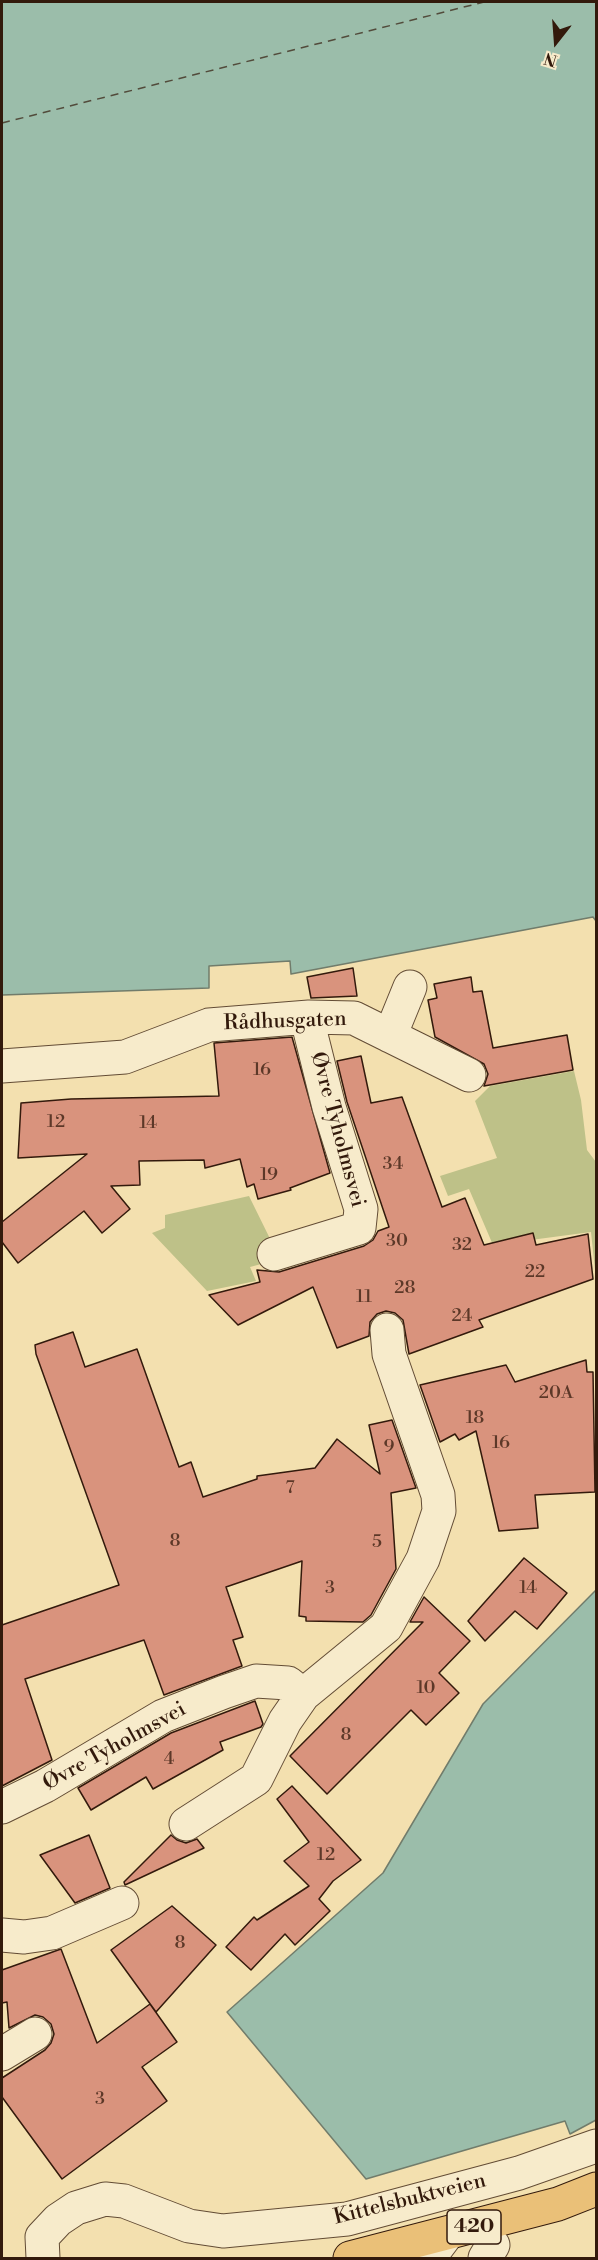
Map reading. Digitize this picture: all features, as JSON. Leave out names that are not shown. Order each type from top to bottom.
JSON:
[{"type":"main road","name":"420","points":[[439,2250],[597,2189]]},
{"type":"main road","name":"420","points":[[350,2259],[439,2250],[489,2252],[597,2206]]},
{"type":"street","points":[[390,1036],[410,987]]},
{"type":"street","name":"Rådhusgaten","points":[[2,1066],[125,1057],[209,1025],[309,1017],[354,1018],[469,1075]]},
{"type":"street","name":"Øvre Tyholmsvei","points":[[274,1254],[359,1228],[361,1209],[329,1107],[309,1031],[309,1017]]},
{"type":"street","points":[[186,1824],[256,1779],[285,1720],[303,1695],[387,1627],[423,1559],[439,1511],[438,1494],[389,1354],[387,1330]]},
{"type":"street","name":"Øvre Tyholmsvei","points":[[2,1807],[45,1786],[164,1716],[224,1692],[256,1681],[288,1683],[303,1695]]},
{"type":"street","points":[[2,1935],[24,1937],[52,1933],[123,1903]]},
{"type":"street","points":[[2,2054],[35,2034]]},
{"type":"street","name":"Kittelsbuktveien","points":[[43,2259],[42,2237],[58,2220],[76,2208],[105,2199],[124,2200],[189,2226],[223,2231],[347,2219],[519,2173],[597,2146]]},
{"type":"green space","points":[[574,1071],[581,1100],[587,1150],[596,1162],[596,1279],[591,1232],[493,1245],[469,1189],[448,1196],[440,1176],[497,1158],[475,1101],[490,1086]]},
{"type":"green space","points":[[249,1196],[280,1259],[250,1267],[256,1281],[207,1291],[152,1233],[165,1228],[165,1215]]},
{"type":"shaded area","points":[[2,2],[596,2],[596,921],[593,917],[291,974],[290,961],[209,966],[209,988],[2,995]]},
{"type":"shaded area","points":[[596,1590],[596,2120],[570,2134],[565,2121],[366,2179],[227,2012],[383,1873],[483,1704]]},
{"type":"building","points":[[353,968],[357,996],[311,998],[307,977]]},
{"type":"building","points":[[471,977],[473,992],[482,991],[493,1048],[567,1035],[573,1070],[484,1086],[488,1074],[484,1064],[435,1037],[428,1000],[437,998],[434,984]]},
{"type":"building","points":[[292,1037],[330,1173],[290,1188],[291,1190],[258,1199],[254,1184],[247,1187],[240,1159],[205,1168],[204,1160],[139,1161],[140,1185],[111,1186],[130,1209],[102,1233],[84,1211],[18,1263],[2,1242],[2,1222],[87,1154],[18,1158],[21,1103],[71,1099],[219,1096],[214,1043]]},
{"type":"building","points":[[361,1056],[371,1103],[402,1097],[442,1207],[465,1198],[484,1245],[533,1233],[536,1245],[588,1234],[593,1279],[479,1320],[483,1327],[409,1354],[403,1320],[395,1313],[386,1311],[377,1314],[370,1322],[369,1336],[337,1348],[313,1287],[238,1325],[209,1295],[260,1282],[257,1270],[279,1272],[364,1246],[373,1240],[378,1231],[389,1227],[347,1102],[337,1061]]},
{"type":"building","points":[[73,1332],[85,1367],[137,1349],[179,1467],[191,1462],[203,1497],[257,1479],[257,1476],[315,1468],[337,1439],[380,1474],[369,1425],[392,1420],[416,1488],[391,1493],[396,1569],[371,1615],[363,1622],[306,1621],[306,1617],[299,1616],[302,1561],[226,1587],[243,1637],[233,1640],[242,1666],[164,1695],[144,1640],[25,1679],[52,1760],[2,1786],[2,1625],[119,1585],[36,1354],[35,1345]]},
{"type":"building","points":[[586,1360],[587,1372],[593,1372],[595,1492],[535,1495],[538,1528],[499,1531],[476,1431],[459,1440],[455,1434],[440,1442],[420,1385],[506,1365],[515,1382]]},
{"type":"building","points":[[524,1558],[567,1593],[537,1629],[515,1611],[485,1641],[468,1621]]},
{"type":"building","points":[[424,1597],[470,1641],[439,1673],[459,1693],[426,1725],[411,1710],[327,1794],[290,1756],[423,1622],[410,1622]]},
{"type":"building","points":[[255,1701],[263,1724],[261,1727],[220,1742],[223,1750],[153,1789],[146,1777],[91,1810],[78,1788],[171,1733]]},
{"type":"building","points":[[292,1786],[361,1860],[333,1881],[319,1899],[330,1911],[295,1945],[285,1934],[251,1970],[226,1947],[254,1917],[257,1920],[309,1886],[284,1861],[309,1842],[277,1799]]},
{"type":"building","points":[[89,1835],[110,1888],[75,1903],[40,1855]]},
{"type":"building","points":[[171,1835],[186,1843],[197,1839],[204,1848],[125,1885],[124,1882]]},
{"type":"building","points":[[172,1906],[216,1945],[156,2012],[111,1950]]},
{"type":"building","points":[[61,1949],[97,2043],[150,2004],[177,2042],[142,2067],[167,2101],[62,2179],[2,2097],[2,2078],[45,2050],[54,2034],[51,2024],[43,2017],[35,2015],[9,2028],[7,2002],[2,2003],[2,1970]]},
{"type":"ferry route","points":[[2,123],[484,2]]}]
